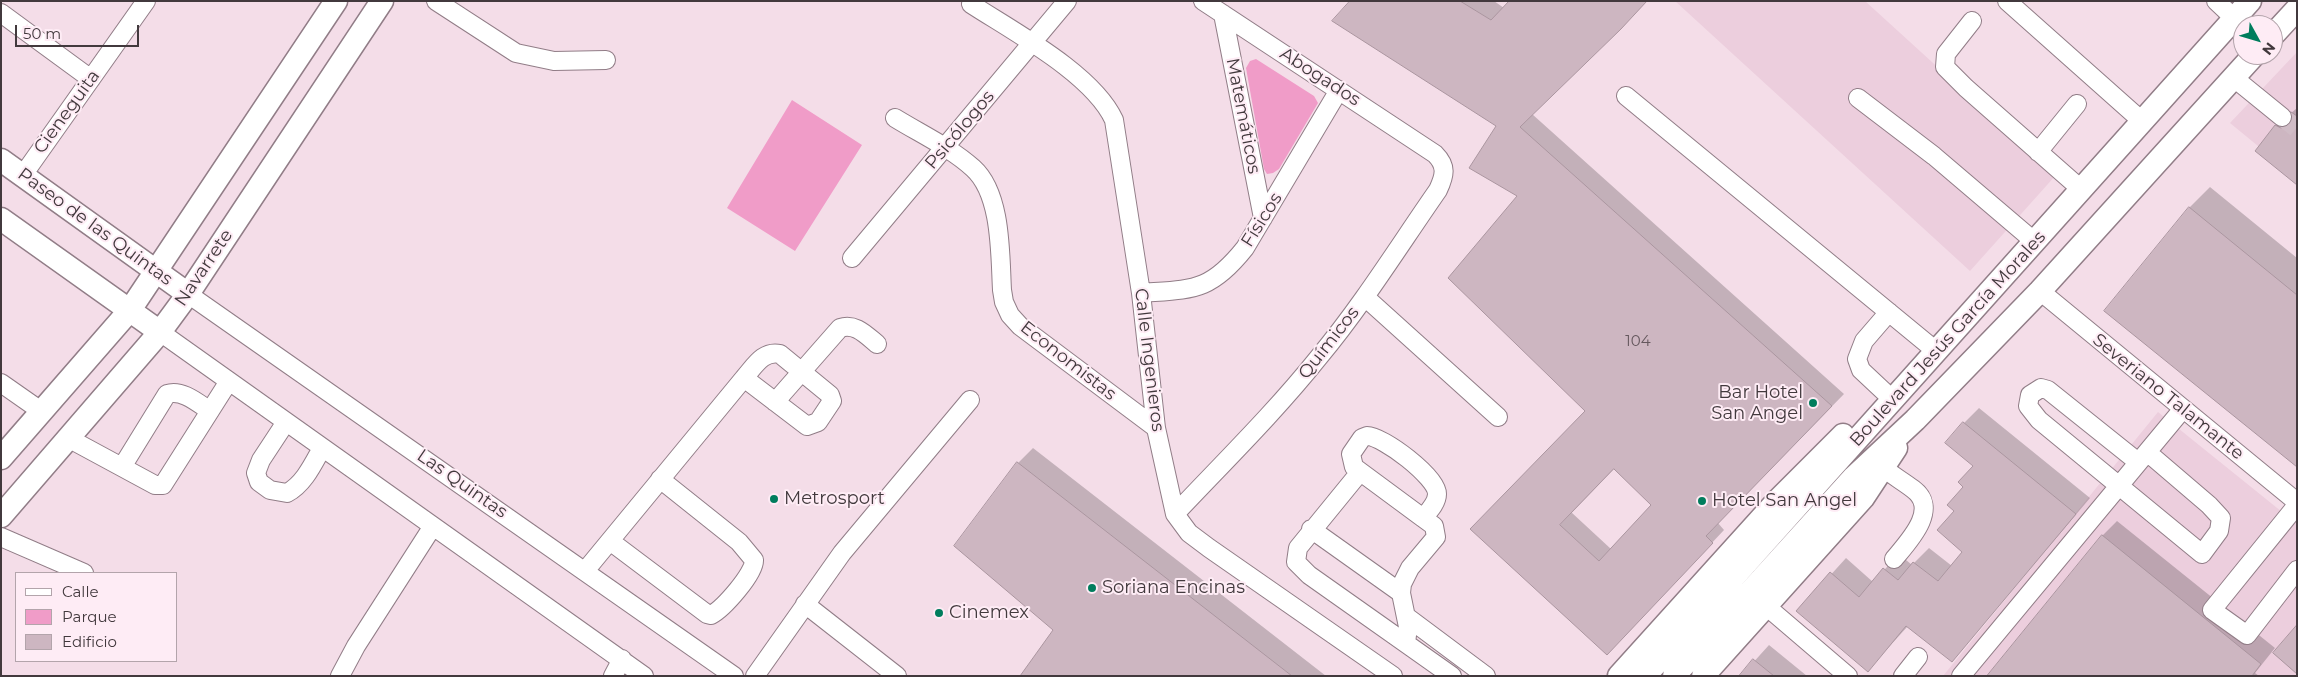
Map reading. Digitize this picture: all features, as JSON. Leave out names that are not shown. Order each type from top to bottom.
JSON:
[{"type":"main road","points":[[1,458],[130,310],[336,1]]},
{"type":"main road","name":"Navarrete","points":[[1,516],[160,332],[188,294],[382,1]]},
{"type":"main road","name":"Boulevard Jesús García Morales","points":[[2237,15],[2250,1]]},
{"type":"main road","points":[[2283,24],[2297,9]]},
{"type":"main road","name":"Boulevard Jesús García Morales","points":[[1645,676],[1890,397],[1930,358],[2233,19]]},
{"type":"main road","name":"Boulevard Jesús García Morales","points":[[1674,676],[1878,463],[1915,420],[2040,291],[2245,65]]},
{"type":"main road","name":"Paseo de las Quintas","points":[[1,160],[188,294]]},
{"type":"main road","points":[[1,218],[160,332]]},
{"type":"main road","points":[[1619,676],[1779,499],[1890,397]]},
{"type":"main road","points":[[1703,676],[1863,498],[1878,463]]},
{"type":"street","name":"Cieneguita","points":[[23,175],[146,1]]},
{"type":"street","points":[[436,1],[516,53],[554,61],[606,60]]},
{"type":"street","name":"Psicólogos","points":[[852,258],[1067,1]]},
{"type":"street","name":"Abogados","points":[[1204,1],[1435,154]]},
{"type":"street","points":[[2007,1],[2143,122]]},
{"type":"street","points":[[2216,1],[2233,17]]},
{"type":"street","name":"Calle Ingenieros","points":[[971,4],[1031,44],[1091,88],[1109,108],[1114,120],[1141,293],[1156,428],[1175,514],[1189,533],[1208,548],[1393,676]]},
{"type":"street","points":[[1,13],[91,80]]},
{"type":"street","name":"Matemáticos","points":[[1223,14],[1263,218]]},
{"type":"street","points":[[1972,21],[1946,54],[1945,67],[1966,88],[2082,190]]},
{"type":"street","points":[[2234,78],[2282,117]]},
{"type":"street","name":"Físicos","points":[[1141,293],[1202,286],[1218,278],[1245,248],[1339,90]]},
{"type":"street","points":[[1626,96],[1889,312],[1930,358]]},
{"type":"street","points":[[1858,98],[1934,156],[2035,242]]},
{"type":"street","points":[[2038,152],[2077,104]]},
{"type":"street","name":"Economistas","points":[[895,118],[975,169],[990,193],[998,240],[1002,290],[1004,302],[1010,315],[1042,343],[1156,428]]},
{"type":"street","name":"Químicos","points":[[1175,514],[1286,396],[1319,358],[1364,297],[1443,179],[1444,165],[1435,154]]},
{"type":"street","name":"Severiano Talamante","points":[[2040,291],[2297,503]]},
{"type":"street","name":"Las Quintas","points":[[188,294],[734,676]]},
{"type":"street","points":[[1364,297],[1498,417]]},
{"type":"street","points":[[1889,312],[1864,341],[1857,359],[1861,370],[1890,397]]},
{"type":"street","points":[[775,402],[840,328],[849,325],[877,344]]},
{"type":"street","points":[[160,332],[644,676]]},
{"type":"street","points":[[585,571],[660,479],[744,378],[764,355],[772,352],[780,354],[830,395],[832,401],[818,422],[807,426],[744,378]]},
{"type":"street","points":[[68,438],[154,485],[163,484],[229,381]]},
{"type":"street","points":[[1,383],[41,411]]},
{"type":"street","points":[[2041,388],[2048,390],[2209,505],[2221,518],[2220,531],[2202,554],[2118,486],[2032,413],[2028,406],[2030,394],[2041,388]]},
{"type":"street","points":[[122,467],[167,394],[174,392],[182,394],[210,411]]},
{"type":"street","points":[[754,676],[842,553],[970,400]]},
{"type":"street","points":[[1961,676],[2182,410]]},
{"type":"street","points":[[286,422],[261,460],[256,473],[259,482],[270,490],[287,494],[293,490],[309,471],[322,448]]},
{"type":"street","points":[[1406,643],[1407,616],[1401,593],[1404,577],[1436,537],[1434,526],[1354,467],[1351,459],[1353,449],[1362,438],[1374,437],[1425,472],[1435,486],[1437,494],[1435,502],[1424,518]]},
{"type":"street","points":[[1878,463],[1915,490],[1923,503],[1922,517],[1918,526],[1894,559]]},
{"type":"street","points":[[1360,472],[1311,529],[1298,548],[1296,556],[1301,568],[1452,676]]},
{"type":"street","points":[[610,541],[707,614],[711,615],[724,606],[752,570],[754,560],[739,542],[660,479]]},
{"type":"street","points":[[2297,503],[2212,610],[2247,635],[2297,570]]},
{"type":"street","points":[[340,676],[361,639],[433,526]]},
{"type":"street","points":[[1311,529],[1401,593]]},
{"type":"street","points":[[1,537],[82,572]]},
{"type":"street","points":[[805,604],[897,676]]},
{"type":"street","points":[[1766,606],[1848,676]]},
{"type":"street","points":[[1407,616],[1486,676]]},
{"type":"street","points":[[1903,676],[1918,657]]},
{"type":"street","points":[[613,676],[622,659]]},
{"type":"shaded area","points":[[1675,1],[1865,1],[2056,175],[1970,271]]},
{"type":"shaded area","points":[[2297,52],[2297,178],[2230,123]]},
{"type":"shaded area","points":[[2158,412],[2297,524],[2297,676],[1943,676]]},
{"type":"green space","points":[[1256,59],[1314,96],[1318,103],[1279,169],[1267,174],[1264,169],[1246,68],[1250,61]]},
{"type":"green space","points":[[792,100],[862,145],[795,251],[727,208]]},
{"type":"building","points":[[1350,1],[1460,1],[1491,20],[1509,1],[1647,1],[1621,29],[1520,127],[1832,406],[1706,536],[1713,543],[1607,655],[1470,529],[1585,411],[1448,278],[1517,196],[1469,168],[1496,126],[1332,21]],"holes":[[[1614,469],[1651,505],[1599,561],[1560,525]]]},
{"type":"building","points":[[2291,112],[2297,116],[2297,185],[2255,151],[2275,125],[2281,128],[2290,124]]},
{"type":"building","points":[[2189,207],[2297,295],[2297,467],[2104,311]]},
{"type":"building","points":[[1963,422],[2076,514],[1952,662],[1906,626],[1868,672],[1796,611],[1830,572],[1859,597],[1883,568],[1898,580],[1913,562],[1938,581],[1962,552],[1937,530],[1954,511],[1947,505],[1963,487],[1958,482],[1973,466],[1945,443]]},
{"type":"building","name":"Soriana Encinas","points":[[1017,462],[1292,676],[1020,676],[1053,630],[954,546]]},
{"type":"building","points":[[2102,535],[2261,664],[2252,676],[1987,676]]},
{"type":"building","points":[[2297,625],[2297,674],[2273,653]]},
{"type":"building","points":[[1753,659],[1774,676],[1739,676]]},
{"type":"tunnel","points":[[2282,117],[2297,129]]},
{"type":"place","name":"Bar Hotel San Angel","points":[[1813,403]]},
{"type":"place","name":"Metrosport","points":[[774,499]]},
{"type":"place","name":"Hotel San Angel","points":[[1702,501]]},
{"type":"place","name":"Soriana Encinas","points":[[1092,588]]},
{"type":"place","name":"Cinemex","points":[[939,613]]}]
